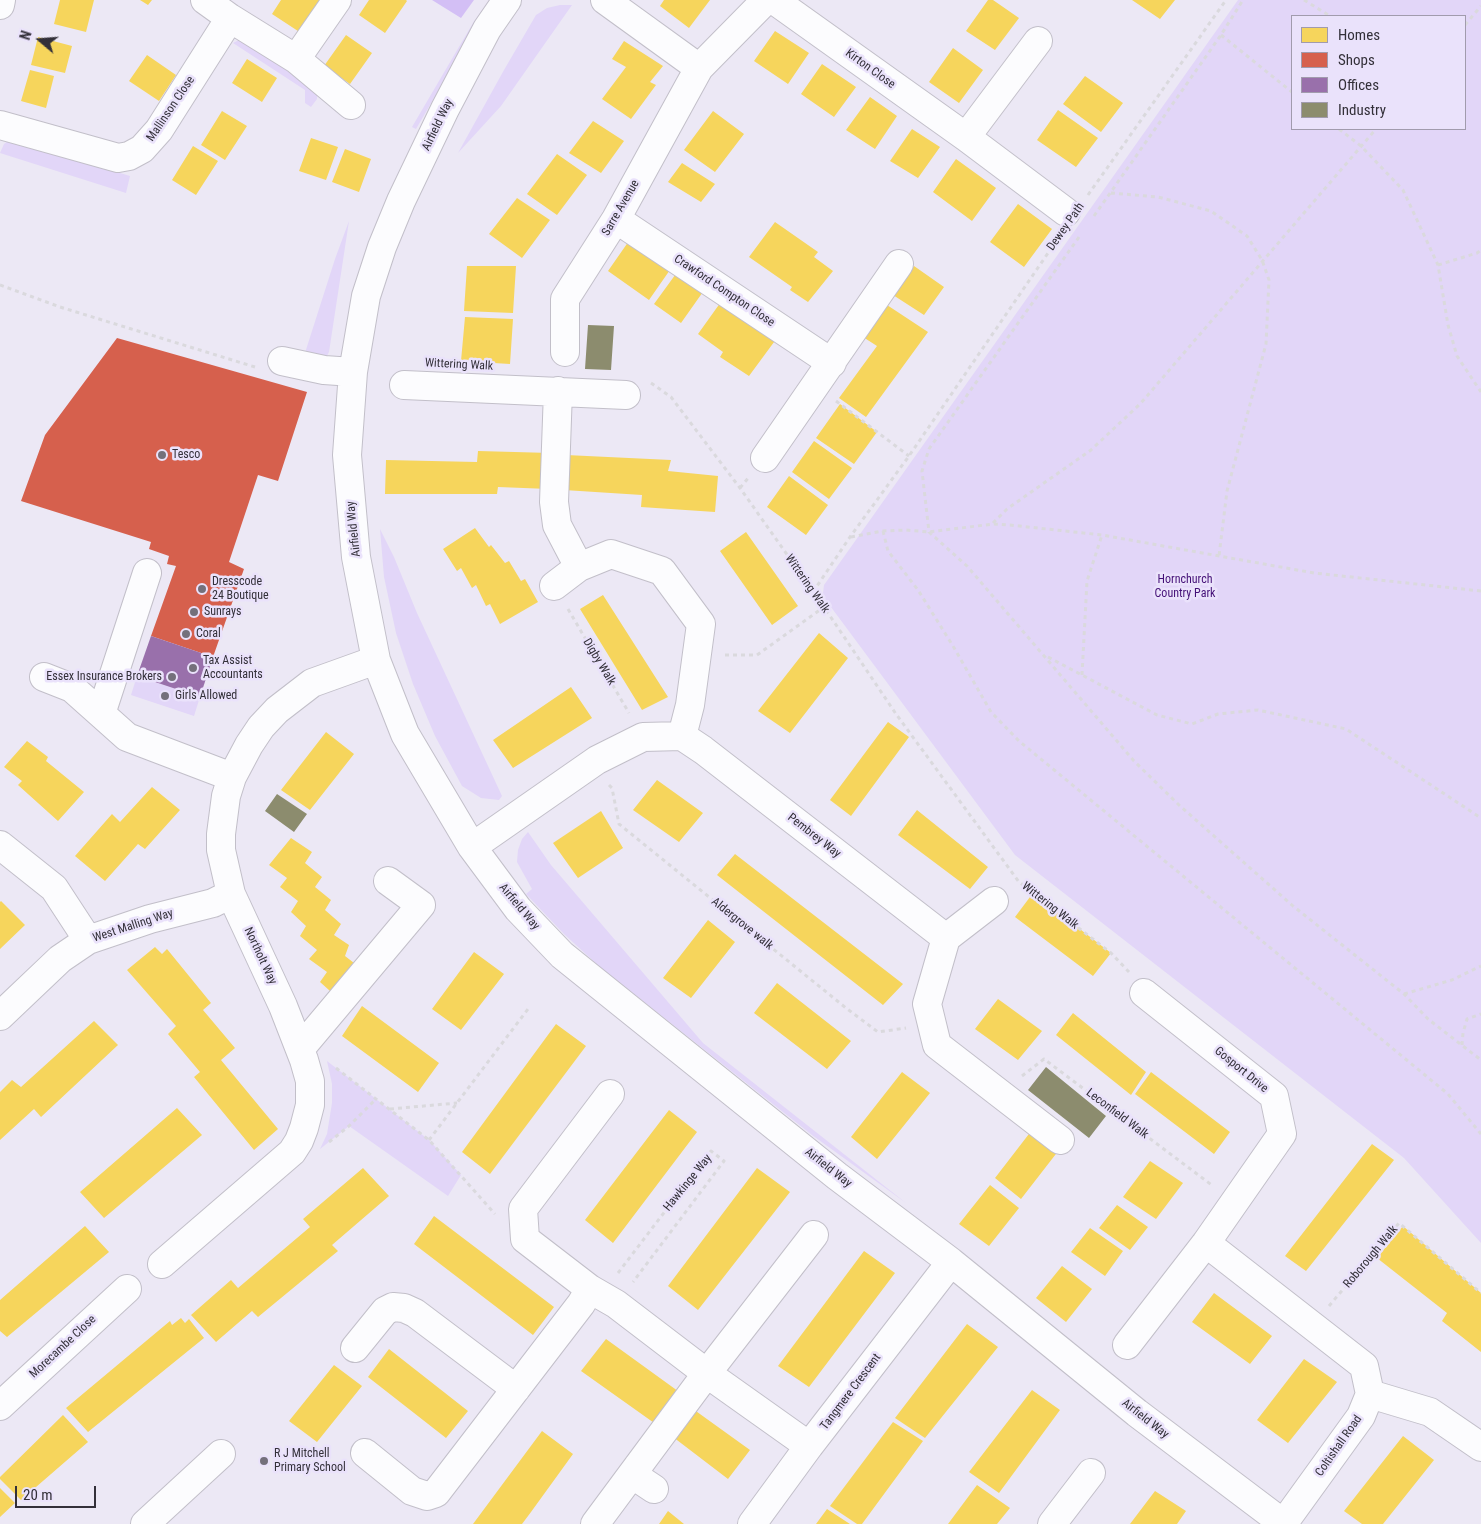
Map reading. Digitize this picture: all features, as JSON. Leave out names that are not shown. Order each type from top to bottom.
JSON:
[{"type":"street","points":[[0,5],[1,0]]},
{"type":"street","points":[[205,0],[230,18],[296,59],[351,105]]},
{"type":"street","points":[[296,59],[337,0]]},
{"type":"street","name":"Airfield Way","points":[[507,0],[488,30],[445,109],[401,201],[382,247],[366,296],[353,372],[347,456],[356,557],[376,660],[405,734],[472,847],[518,910],[562,955],[837,1176],[951,1262],[1137,1413],[1283,1524]]},
{"type":"street","points":[[605,0],[699,68]]},
{"type":"street","name":"Sarre Avenue","points":[[565,352],[565,299],[616,219],[699,68],[766,0]]},
{"type":"street","name":"Kirton Close","points":[[774,0],[966,137],[1073,220]]},
{"type":"street","name":"Mallinson Close","points":[[0,125],[118,158],[130,156],[142,148],[159,130],[230,18]]},
{"type":"street","points":[[966,137],[1038,41]]},
{"type":"street","name":"Crawford Compton Close","points":[[616,219],[832,363]]},
{"type":"street","points":[[765,458],[899,264]]},
{"type":"street","points":[[270,364],[353,372]]},
{"type":"street","points":[[404,385],[558,391],[636,387]]},
{"type":"street","points":[[558,391],[554,502],[557,525],[579,567]]},
{"type":"street","points":[[472,847],[588,766],[622,747],[644,737],[682,736],[690,705],[701,624],[662,571],[612,554],[579,567],[554,586]]},
{"type":"street","points":[[100,714],[147,573]]},
{"type":"street","name":"Northolt Way","points":[[162,1264],[292,1152],[304,1128],[310,1105],[310,1081],[306,1043],[283,1006],[231,894],[221,850],[221,834],[225,804],[232,776],[261,727],[277,710],[312,683],[376,660]]},
{"type":"street","points":[[44,677],[72,688],[127,738],[232,776]]},
{"type":"street","name":"Pembrey Way","points":[[682,736],[703,750],[946,938]]},
{"type":"street","points":[[0,845],[54,888],[88,940]]},
{"type":"street","points":[[306,1043],[421,905],[388,880]]},
{"type":"street","name":"West Malling Way","points":[[0,1016],[60,959],[88,940],[150,919],[213,903],[231,894]]},
{"type":"street","points":[[994,901],[946,938],[927,1004],[937,1045],[1060,1140]]},
{"type":"street","name":"Gosport Drive","points":[[1126,1345],[1206,1243],[1282,1134],[1274,1096],[1137,983]]},
{"type":"street","points":[[610,1094],[523,1209],[525,1239],[809,1446]]},
{"type":"street","points":[[594,1524],[707,1373],[814,1236]]},
{"type":"street","points":[[1206,1243],[1364,1366],[1370,1394],[1430,1412],[1481,1447]]},
{"type":"street","name":"Tangmere Crescent","points":[[752,1524],[809,1446],[951,1262]]},
{"type":"street","name":"Morecambe Close","points":[[0,1406],[127,1289]]},
{"type":"street","points":[[365,1453],[412,1491],[427,1496],[436,1493],[516,1389],[603,1296]]},
{"type":"street","points":[[355,1348],[384,1311],[393,1308],[404,1308],[429,1324],[516,1389]]},
{"type":"street","name":"Coltishall Road","points":[[1283,1524],[1362,1416],[1370,1394]]},
{"type":"street","points":[[145,1524],[221,1454]]},
{"type":"street","points":[[638,1466],[636,1477],[654,1489]]},
{"type":"street","points":[[1052,1524],[1091,1473]]},
{"type":"path","name":"Dewey Path","points":[[813,592],[1226,0]]},
{"type":"path","points":[[1093,217],[1243,0]]},
{"type":"path","points":[[1304,0],[1328,15]]},
{"type":"path","points":[[1466,24],[1481,6]]},
{"type":"path","points":[[1220,35],[1291,91]]},
{"type":"path","points":[[1340,130],[1360,146],[1403,190],[1438,265],[1448,325],[1456,356],[1481,392]]},
{"type":"path","points":[[993,524],[1007,509],[1090,450],[1141,403],[1375,130]]},
{"type":"path","points":[[1110,193],[1158,197],[1210,211],[1247,236],[1262,260],[1269,280],[1266,344],[1227,491],[1219,556]]},
{"type":"path","points":[[1073,220],[929,449],[922,471],[929,532],[967,566],[1134,761],[1179,805],[1293,906],[1404,994],[1428,1018],[1481,1060]]},
{"type":"path","points":[[1438,265],[1477,253],[1481,250]]},
{"type":"path","points":[[0,285],[60,307],[270,364]]},
{"type":"path","points":[[815,386],[909,456]]},
{"type":"path","name":"Wittering Walk","points":[[636,387],[671,397],[740,488],[824,607],[896,714],[1019,882],[1111,953],[1137,983]]},
{"type":"path","points":[[850,537],[883,531],[929,532],[993,524],[1102,535],[1314,573],[1481,591]]},
{"type":"path","points":[[883,531],[888,550],[918,590],[991,712],[1027,747],[1448,1094],[1481,1134]]},
{"type":"path","points":[[1082,675],[1087,581],[1102,535]]},
{"type":"path","name":"Digby Walk","points":[[554,586],[644,737]]},
{"type":"path","points":[[697,655],[757,655],[824,607]]},
{"type":"path","points":[[1045,656],[1157,715],[1192,724],[1218,714],[1258,710],[1346,729],[1481,818]]},
{"type":"path","name":"Aldergrove walk","points":[[588,766],[612,788],[619,824],[846,1008],[878,1032],[932,1024]]},
{"type":"path","points":[[1404,994],[1452,980],[1481,966]]},
{"type":"path","points":[[429,1140],[528,1009]]},
{"type":"path","points":[[1462,1046],[1467,1019],[1481,1014]]},
{"type":"path","points":[[306,1043],[429,1140],[516,1237],[525,1239]]},
{"type":"path","points":[[1474,1054],[1481,1054]]},
{"type":"path","name":"Leconfield Walk","points":[[1000,1093],[1044,1059],[1234,1202]]},
{"type":"path","points":[[292,1152],[320,1150],[349,1126],[376,1099]]},
{"type":"path","points":[[390,1109],[458,1103]]},
{"type":"path","name":"Hawkinge Way","points":[[710,1151],[724,1161],[603,1296],[710,1151]]},
{"type":"path","name":"Roborough Walk","points":[[1312,1326],[1399,1223],[1481,1293]]},
{"type":"green space","points":[[489,0],[494,0],[477,25],[416,129],[412,127],[473,23]]},
{"type":"green space","name":"Hornchurch Country Park","points":[[1238,0],[1481,0],[1481,1243],[1404,1158],[1015,855],[825,599],[823,593],[824,585]]},
{"type":"green space","points":[[572,5],[501,106],[458,153],[536,15],[547,8]]},
{"type":"green space","points":[[239,40],[249,42],[317,91],[317,99],[311,107],[305,103],[305,90],[233,43]]},
{"type":"green space","points":[[8,141],[15,141],[130,176],[126,193],[0,153],[4,144]]},
{"type":"green space","points":[[349,221],[329,352],[323,358],[304,356],[335,259]]},
{"type":"green space","points":[[380,529],[502,796],[499,800],[481,798],[462,786],[435,736],[413,684],[396,633],[384,577]]},
{"type":"green space","name":"Girls Allowed","points":[[137,676],[200,697],[194,716],[131,695]]},
{"type":"green space","points":[[528,832],[551,865],[703,1043],[906,1203],[812,1135],[600,967],[564,934],[526,894],[532,889],[517,862],[518,850],[522,839]]},
{"type":"green space","points":[[327,1061],[429,1140],[461,1175],[448,1196],[349,1126],[320,1149],[327,1134],[332,1103],[332,1084]]},
{"type":"shaded area","points":[[432,0],[474,0],[461,18]]},
{"type":"building: Homes","points":[[60,0],[94,0],[86,32],[54,24]]},
{"type":"building: Homes","points":[[140,0],[152,0],[148,5]]},
{"type":"building: Homes","points":[[281,0],[323,0],[301,33],[272,14]]},
{"type":"building: Homes","points":[[369,0],[407,1],[385,33],[359,15]]},
{"type":"building: Homes","points":[[664,0],[710,0],[689,28],[660,6]]},
{"type":"building: Homes","points":[[988,0],[993,0],[1019,18],[995,50],[966,31]]},
{"type":"building: Homes","points":[[1132,0],[1175,0],[1160,19]]},
{"type":"building: Homes","points":[[775,31],[809,53],[788,84],[754,61]]},
{"type":"building: Homes","points":[[346,35],[372,53],[350,84],[324,66]]},
{"type":"building: Homes","points":[[38,37],[72,46],[65,73],[31,65]]},
{"type":"building: Homes","points":[[624,41],[663,66],[650,82],[656,85],[631,119],[602,99],[626,67],[612,59]]},
{"type":"building: Homes","points":[[953,48],[983,70],[959,103],[929,82]]},
{"type":"building: Homes","points":[[147,55],[176,75],[159,101],[129,81]]},
{"type":"building: Homes","points":[[247,59],[277,78],[262,102],[232,83]]},
{"type":"building: Homes","points":[[822,64],[856,87],[834,117],[801,94]]},
{"type":"building: Homes","points":[[30,70],[54,76],[46,108],[21,101]]},
{"type":"building: Homes","points":[[1085,76],[1123,103],[1101,132],[1063,104]]},
{"type":"building: Homes","points":[[870,97],[897,116],[875,149],[846,130]]},
{"type":"building: Homes","points":[[1058,110],[1098,138],[1076,167],[1037,140]]},
{"type":"building: Homes","points":[[222,111],[247,126],[225,160],[201,145]]},
{"type":"building: Homes","points":[[713,111],[744,134],[715,172],[684,150]]},
{"type":"building: Homes","points":[[593,121],[624,141],[601,173],[569,153]]},
{"type":"building: Homes","points":[[912,129],[940,147],[918,178],[890,161]]},
{"type":"building: Homes","points":[[311,138],[338,147],[326,180],[299,171]]},
{"type":"building: Homes","points":[[193,146],[218,161],[196,195],[172,180]]},
{"type":"building: Homes","points":[[345,149],[371,159],[359,192],[332,182]]},
{"type":"building: Homes","points":[[557,154],[587,175],[557,215],[527,194]]},
{"type":"building: Homes","points":[[956,159],[996,188],[972,221],[933,192]]},
{"type":"building: Homes","points":[[682,163],[715,184],[701,202],[668,182]]},
{"type":"building: Homes","points":[[517,198],[550,220],[522,258],[489,234]]},
{"type":"building: Homes","points":[[1018,204],[1052,229],[1024,267],[990,242]]},
{"type":"building: Homes","points":[[775,222],[818,252],[814,257],[833,271],[808,302],[790,290],[792,287],[749,257]]},
{"type":"building: Homes","points":[[631,238],[672,267],[649,300],[608,271]]},
{"type":"building: Homes","points":[[467,266],[516,266],[513,313],[464,311]]},
{"type":"building: Homes","points":[[914,266],[944,287],[924,315],[893,295]]},
{"type":"building: Homes","points":[[678,271],[705,289],[681,323],[654,304]]},
{"type":"building: Homes","points":[[723,299],[777,338],[749,376],[720,357],[723,352],[698,334]]},
{"type":"building: Homes","points":[[887,305],[928,332],[866,417],[839,398],[877,346],[863,337]]},
{"type":"building: Homes","points":[[465,317],[513,319],[510,364],[461,361]]},
{"type":"building: Homes","points":[[840,404],[877,432],[854,464],[816,438]]},
{"type":"building: Homes","points":[[814,441],[852,468],[829,499],[792,472]]},
{"type":"building: Homes","points":[[478,451],[551,453],[549,489],[498,487],[497,494],[385,494],[386,460],[477,462]]},
{"type":"building: Homes","points":[[566,455],[671,460],[668,471],[718,476],[715,512],[641,507],[642,495],[564,490]]},
{"type":"building: Homes","points":[[789,476],[828,505],[806,535],[767,507]]},
{"type":"building: Homes","points":[[475,528],[489,547],[491,545],[505,563],[509,561],[521,581],[525,579],[538,602],[500,624],[490,604],[486,606],[476,585],[472,588],[461,568],[457,571],[443,549]]},
{"type":"building: Homes","points":[[746,532],[798,606],[772,625],[720,551]]},
{"type":"building: Homes","points":[[603,595],[668,697],[642,710],[580,609]]},
{"type":"building: Homes","points":[[819,633],[848,658],[790,733],[758,711]]},
{"type":"building: Homes","points":[[571,687],[592,718],[513,768],[493,740]]},
{"type":"building: Homes","points":[[888,722],[909,737],[851,816],[830,800]]},
{"type":"building: Homes","points":[[326,732],[354,754],[310,810],[281,790]]},
{"type":"building: Homes","points":[[27,741],[48,757],[46,761],[84,792],[58,821],[18,785],[22,781],[4,767]]},
{"type":"building: Homes","points":[[657,780],[703,813],[679,842],[633,810]]},
{"type":"building: Homes","points":[[152,787],[180,810],[145,849],[138,844],[105,881],[75,856],[112,814],[120,822]]},
{"type":"building: Homes","points":[[917,810],[988,867],[970,889],[898,835]]},
{"type":"building: Homes","points":[[601,811],[623,848],[578,878],[553,843]]},
{"type":"building: Homes","points":[[291,838],[312,852],[305,863],[322,877],[315,887],[331,900],[325,910],[341,924],[334,935],[349,945],[345,956],[363,970],[339,999],[320,982],[327,972],[309,959],[317,950],[300,936],[306,926],[291,912],[298,901],[280,887],[287,878],[269,865]]},
{"type":"building: Homes","points":[[735,854],[903,984],[883,1005],[717,875]]},
{"type":"building: Homes","points":[[1033,893],[1111,953],[1093,976],[1015,917]]},
{"type":"building: Homes","points":[[0,902],[25,925],[0,949]]},
{"type":"building: Homes","points":[[708,920],[735,942],[691,998],[663,978]]},
{"type":"building: Homes","points":[[155,947],[162,954],[167,949],[211,1003],[203,1010],[235,1048],[221,1060],[278,1129],[254,1150],[194,1077],[200,1072],[168,1034],[176,1026],[127,970]]},
{"type":"building: Homes","points":[[474,952],[504,974],[461,1030],[432,1009]]},
{"type":"building: Homes","points":[[777,983],[851,1041],[827,1069],[754,1013]]},
{"type":"building: Homes","points":[[998,999],[1042,1031],[1018,1060],[975,1029]]},
{"type":"building: Homes","points":[[362,1006],[439,1063],[418,1092],[342,1036]]},
{"type":"building: Homes","points":[[1073,1013],[1146,1072],[1131,1095],[1056,1035]]},
{"type":"building: Homes","points":[[94,1021],[118,1045],[41,1117],[34,1109],[0,1140],[0,1092],[12,1080],[21,1087]]},
{"type":"building: Homes","points":[[556,1024],[586,1046],[490,1174],[462,1152]]},
{"type":"building: Homes","points":[[902,1072],[930,1093],[877,1159],[851,1137]]},
{"type":"building: Homes","points":[[1151,1072],[1230,1132],[1214,1154],[1135,1094]]},
{"type":"building: Homes","points":[[177,1108],[202,1135],[104,1218],[80,1192]]},
{"type":"building: Homes","points":[[669,1110],[697,1132],[613,1243],[585,1220]]},
{"type":"building: Homes","points":[[1032,1130],[1059,1150],[1021,1199],[995,1178]]},
{"type":"building: Homes","points":[[1372,1144],[1394,1160],[1306,1271],[1285,1256]]},
{"type":"building: Homes","points":[[1150,1161],[1183,1183],[1156,1219],[1123,1197]]},
{"type":"building: Homes","points":[[363,1168],[389,1196],[332,1245],[338,1251],[258,1317],[252,1311],[216,1342],[191,1315],[231,1280],[238,1288],[310,1227],[303,1219]]},
{"type":"building: Homes","points":[[757,1168],[790,1192],[698,1310],[668,1286]]},
{"type":"building: Homes","points":[[990,1185],[1019,1208],[989,1246],[959,1224]]},
{"type":"building: Homes","points":[[1117,1205],[1148,1227],[1130,1250],[1099,1228]]},
{"type":"building: Homes","points":[[434,1216],[554,1307],[533,1335],[414,1244]]},
{"type":"building: Homes","points":[[85,1226],[109,1252],[7,1337],[0,1331],[0,1300]]},
{"type":"building: Homes","points":[[1403,1226],[1481,1293],[1481,1352],[1442,1321],[1447,1313],[1377,1258]]},
{"type":"building: Homes","points":[[1090,1228],[1123,1251],[1105,1276],[1071,1252]]},
{"type":"building: Homes","points":[[864,1251],[895,1273],[809,1387],[778,1366]]},
{"type":"building: Homes","points":[[1062,1266],[1092,1289],[1066,1322],[1036,1298]]},
{"type":"building: Homes","points":[[1214,1293],[1272,1336],[1250,1364],[1192,1322]]},
{"type":"building: Homes","points":[[181,1318],[185,1323],[189,1319],[204,1338],[88,1432],[66,1408],[170,1321],[172,1325]]},
{"type":"building: Homes","points":[[967,1324],[998,1347],[925,1438],[895,1418]]},
{"type":"building: Homes","points":[[606,1339],[682,1394],[657,1425],[581,1371]]},
{"type":"building: Homes","points":[[389,1349],[468,1411],[446,1438],[368,1377]]},
{"type":"building: Homes","points":[[1304,1359],[1337,1382],[1288,1443],[1257,1420]]},
{"type":"building: Homes","points":[[334,1365],[362,1386],[317,1442],[289,1421]]},
{"type":"building: Homes","points":[[1032,1390],[1060,1410],[999,1493],[969,1472]]},
{"type":"building: Homes","points":[[693,1409],[750,1450],[728,1479],[673,1437]]},
{"type":"building: Homes","points":[[63,1415],[88,1442],[21,1500],[0,1477]]},
{"type":"building: Homes","points":[[893,1422],[923,1441],[862,1524],[857,1524],[830,1506]]},
{"type":"building: Homes","points":[[542,1431],[573,1454],[531,1512],[522,1524],[473,1524]]},
{"type":"building: Homes","points":[[1403,1436],[1434,1460],[1383,1524],[1362,1524],[1344,1511]]},
{"type":"building: Homes","points":[[977,1485],[1010,1508],[997,1524],[948,1524]]},
{"type":"building: Homes","points":[[0,1488],[15,1503],[0,1517]]},
{"type":"building: Homes","points":[[1155,1491],[1186,1511],[1177,1524],[1130,1524]]},
{"type":"building: Homes","points":[[827,1509],[850,1524],[816,1524]]},
{"type":"building: Homes","points":[[668,1511],[684,1524],[659,1524]]},
{"type":"building: Shops","name":"Tesco","points":[[117,338],[307,392],[278,481],[258,475],[229,562],[244,569],[213,657],[151,636],[176,566],[167,564],[169,556],[149,549],[151,542],[21,501],[45,435]]},
{"type":"building: Offices","points":[[151,636],[213,657],[200,697],[137,676]]},
{"type":"building: Industry","points":[[588,325],[614,326],[611,370],[585,369]]},
{"type":"building: Industry","points":[[277,794],[307,814],[294,832],[265,811]]},
{"type":"building: Industry","points":[[1046,1067],[1106,1116],[1089,1138],[1028,1090]]},
{"type":"place","name":"Tesco","points":[[162,455]]},
{"type":"place","name":"Dresscode 24 Boutique","points":[[202,589]]},
{"type":"place","name":"Sunrays","points":[[194,612]]},
{"type":"place","name":"Coral","points":[[186,634]]},
{"type":"place","name":"Tax Assist Accountants","points":[[193,668]]},
{"type":"place","name":"Essex Insurance Brokers","points":[[172,677]]},
{"type":"place","name":"Girls Allowed","points":[[165,696]]},
{"type":"place","name":"R J Mitchell Primary School","points":[[264,1461]]}]
